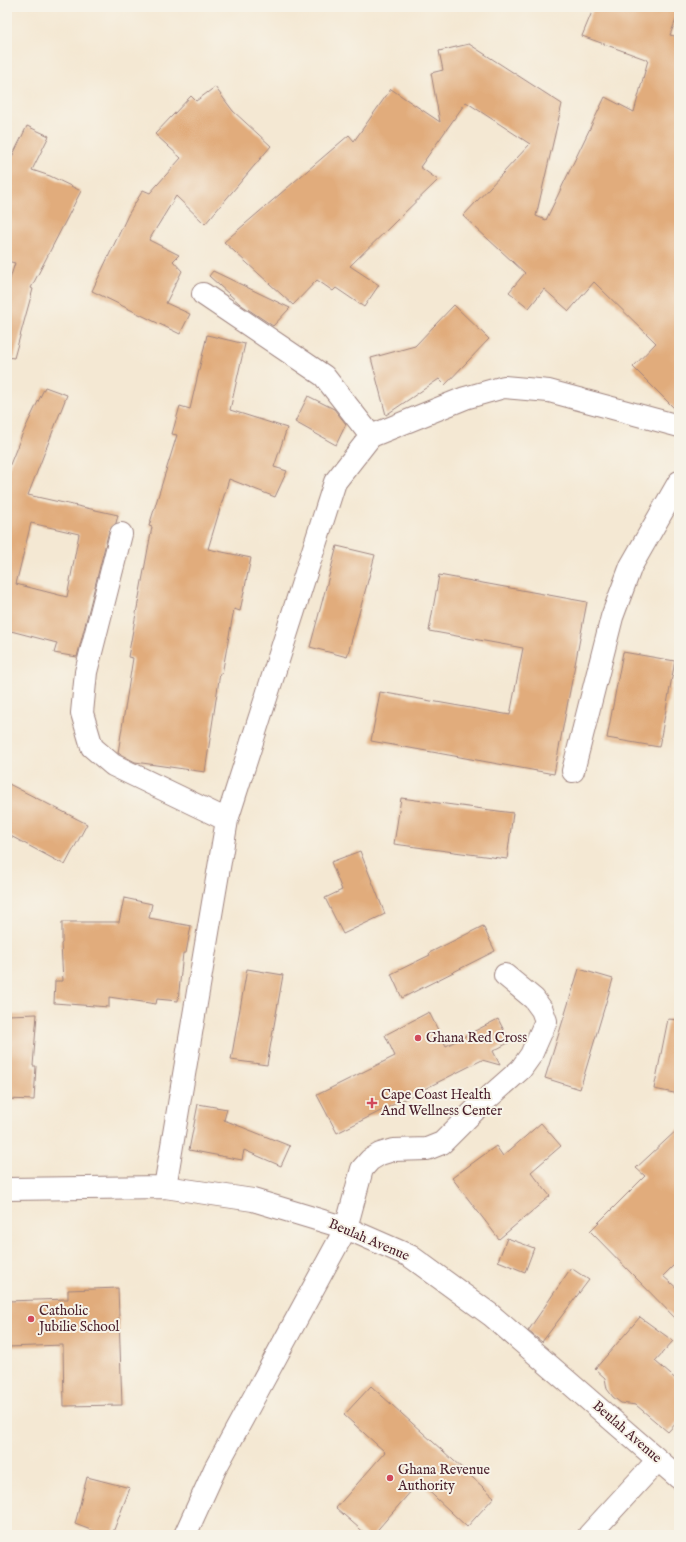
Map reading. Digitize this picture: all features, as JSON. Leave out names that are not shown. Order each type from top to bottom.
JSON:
[{"type":"street","points":[[203,294],[324,376],[371,436]]},
{"type":"street","points":[[165,1187],[227,820],[335,482],[371,436],[465,398],[504,387],[549,391],[679,426]]},
{"type":"street","points":[[573,771],[612,617],[631,566],[679,482]]},
{"type":"street","points":[[121,534],[86,672],[82,713],[92,747],[113,765],[227,820]]},
{"type":"street","points":[[185,1535],[215,1470],[346,1228],[362,1169],[370,1160],[393,1150],[427,1149],[442,1143],[478,1107],[521,1069],[531,1054],[546,1022],[542,1010],[534,999],[505,975]]},
{"type":"street","name":"Beulah Avenue","points":[[7,1190],[165,1187],[253,1200],[346,1228],[410,1256],[491,1315],[679,1478]]},
{"type":"street","points":[[588,1535],[658,1460]]},
{"type":"building","points":[[594,7],[679,7],[679,12],[670,35],[679,37],[679,413],[633,367],[656,343],[594,282],[569,311],[544,289],[529,308],[509,292],[525,273],[463,216],[530,144],[466,102],[420,167],[438,180],[350,266],[379,285],[364,307],[336,288],[333,291],[317,280],[293,305],[224,242],[349,135],[354,141],[391,89],[440,122],[431,73],[443,70],[439,51],[469,44],[562,104],[536,216],[546,220],[605,97],[634,112],[648,60],[582,36]]},
{"type":"building","points":[[215,87],[233,111],[271,146],[205,224],[176,196],[149,240],[179,255],[173,261],[182,271],[166,303],[190,314],[180,334],[92,291],[128,215],[143,190],[150,193],[181,158],[155,134],[191,96],[196,101]]},
{"type":"building","points":[[27,126],[49,136],[32,170],[50,176],[81,191],[31,288],[33,289],[14,358],[7,357],[7,282],[9,282],[15,263],[7,261],[7,162],[9,163]]},
{"type":"building","points":[[213,271],[290,308],[273,326],[240,304],[209,276]]},
{"type":"building","points":[[454,305],[489,339],[445,385],[439,379],[386,415],[371,358],[415,346]]},
{"type":"building","points":[[207,335],[245,344],[230,410],[287,428],[274,467],[287,471],[275,497],[229,479],[208,549],[251,558],[240,611],[234,609],[222,674],[220,673],[205,772],[135,762],[118,753],[133,658],[128,657],[152,527],[149,526],[177,435],[172,434],[180,406],[190,409]]},
{"type":"building","points":[[45,387],[67,395],[28,495],[118,515],[116,523],[109,531],[77,657],[54,653],[57,643],[7,630],[7,472],[21,437]],"holes":[[[31,523],[79,534],[67,597],[16,584]]]},
{"type":"building","points":[[308,396],[334,409],[346,424],[336,445],[295,422]]},
{"type":"building","points":[[337,546],[375,555],[347,657],[310,647]]},
{"type":"building","points":[[439,575],[587,602],[554,774],[371,741],[380,692],[510,715],[523,648],[429,631]]},
{"type":"building","points":[[623,652],[675,661],[659,747],[607,738]]},
{"type":"building","points":[[7,783],[87,824],[65,865],[7,834]]},
{"type":"building","points":[[401,798],[513,813],[507,859],[394,844]]},
{"type":"building","points":[[360,851],[385,914],[343,934],[325,898],[342,890],[331,862]]},
{"type":"building","points":[[124,898],[152,904],[149,918],[191,926],[186,953],[183,953],[178,1001],[157,999],[156,1004],[109,997],[109,1007],[54,1003],[55,981],[63,981],[61,944],[62,922],[119,922]]},
{"type":"building","points":[[483,926],[495,951],[402,998],[391,974]]},
{"type":"building","points":[[247,969],[283,975],[267,1065],[231,1060]]},
{"type":"building","points":[[579,969],[613,979],[580,1089],[545,1078]]},
{"type":"building","points":[[429,1012],[446,1046],[498,1019],[510,1042],[493,1051],[500,1065],[482,1060],[337,1133],[317,1095],[395,1056],[385,1035]]},
{"type":"building","points":[[37,1014],[33,1066],[36,1066],[34,1100],[7,1099],[7,1015]]},
{"type":"building","points":[[668,1019],[679,1020],[679,1094],[654,1089]]},
{"type":"building","points":[[198,1104],[227,1109],[224,1120],[290,1146],[281,1166],[244,1150],[242,1160],[189,1150]]},
{"type":"building","points":[[541,1123],[561,1146],[531,1172],[550,1196],[499,1239],[452,1178],[496,1146],[503,1156]]},
{"type":"building","points":[[679,1128],[679,1260],[663,1276],[679,1290],[679,1322],[590,1231],[645,1176],[636,1168]]},
{"type":"building","points":[[507,1238],[534,1248],[525,1272],[498,1261]]},
{"type":"building","points":[[571,1268],[589,1280],[542,1342],[528,1331]]},
{"type":"building","points":[[118,1288],[122,1405],[64,1406],[63,1345],[7,1347],[7,1301],[68,1299],[68,1290]]},
{"type":"building","points":[[640,1317],[673,1341],[655,1361],[679,1382],[679,1420],[668,1432],[636,1405],[621,1403],[613,1397],[607,1389],[605,1378],[595,1369]]},
{"type":"building","points":[[371,1386],[494,1497],[467,1527],[419,1482],[373,1535],[367,1535],[336,1508],[385,1452],[344,1415]]},
{"type":"building","points":[[87,1477],[130,1488],[112,1535],[104,1535],[75,1524]]},
{"type":"place","name":"Ghana Red Cross","points":[[418,1038]]},
{"type":"place","name":"Cape Coast Health And Wellness Center","points":[[372,1103]]},
{"type":"place","name":"Catholic Jubilie School","points":[[31,1319]]},
{"type":"place","name":"Ghana Revenue Authority","points":[[390,1478]]}]
